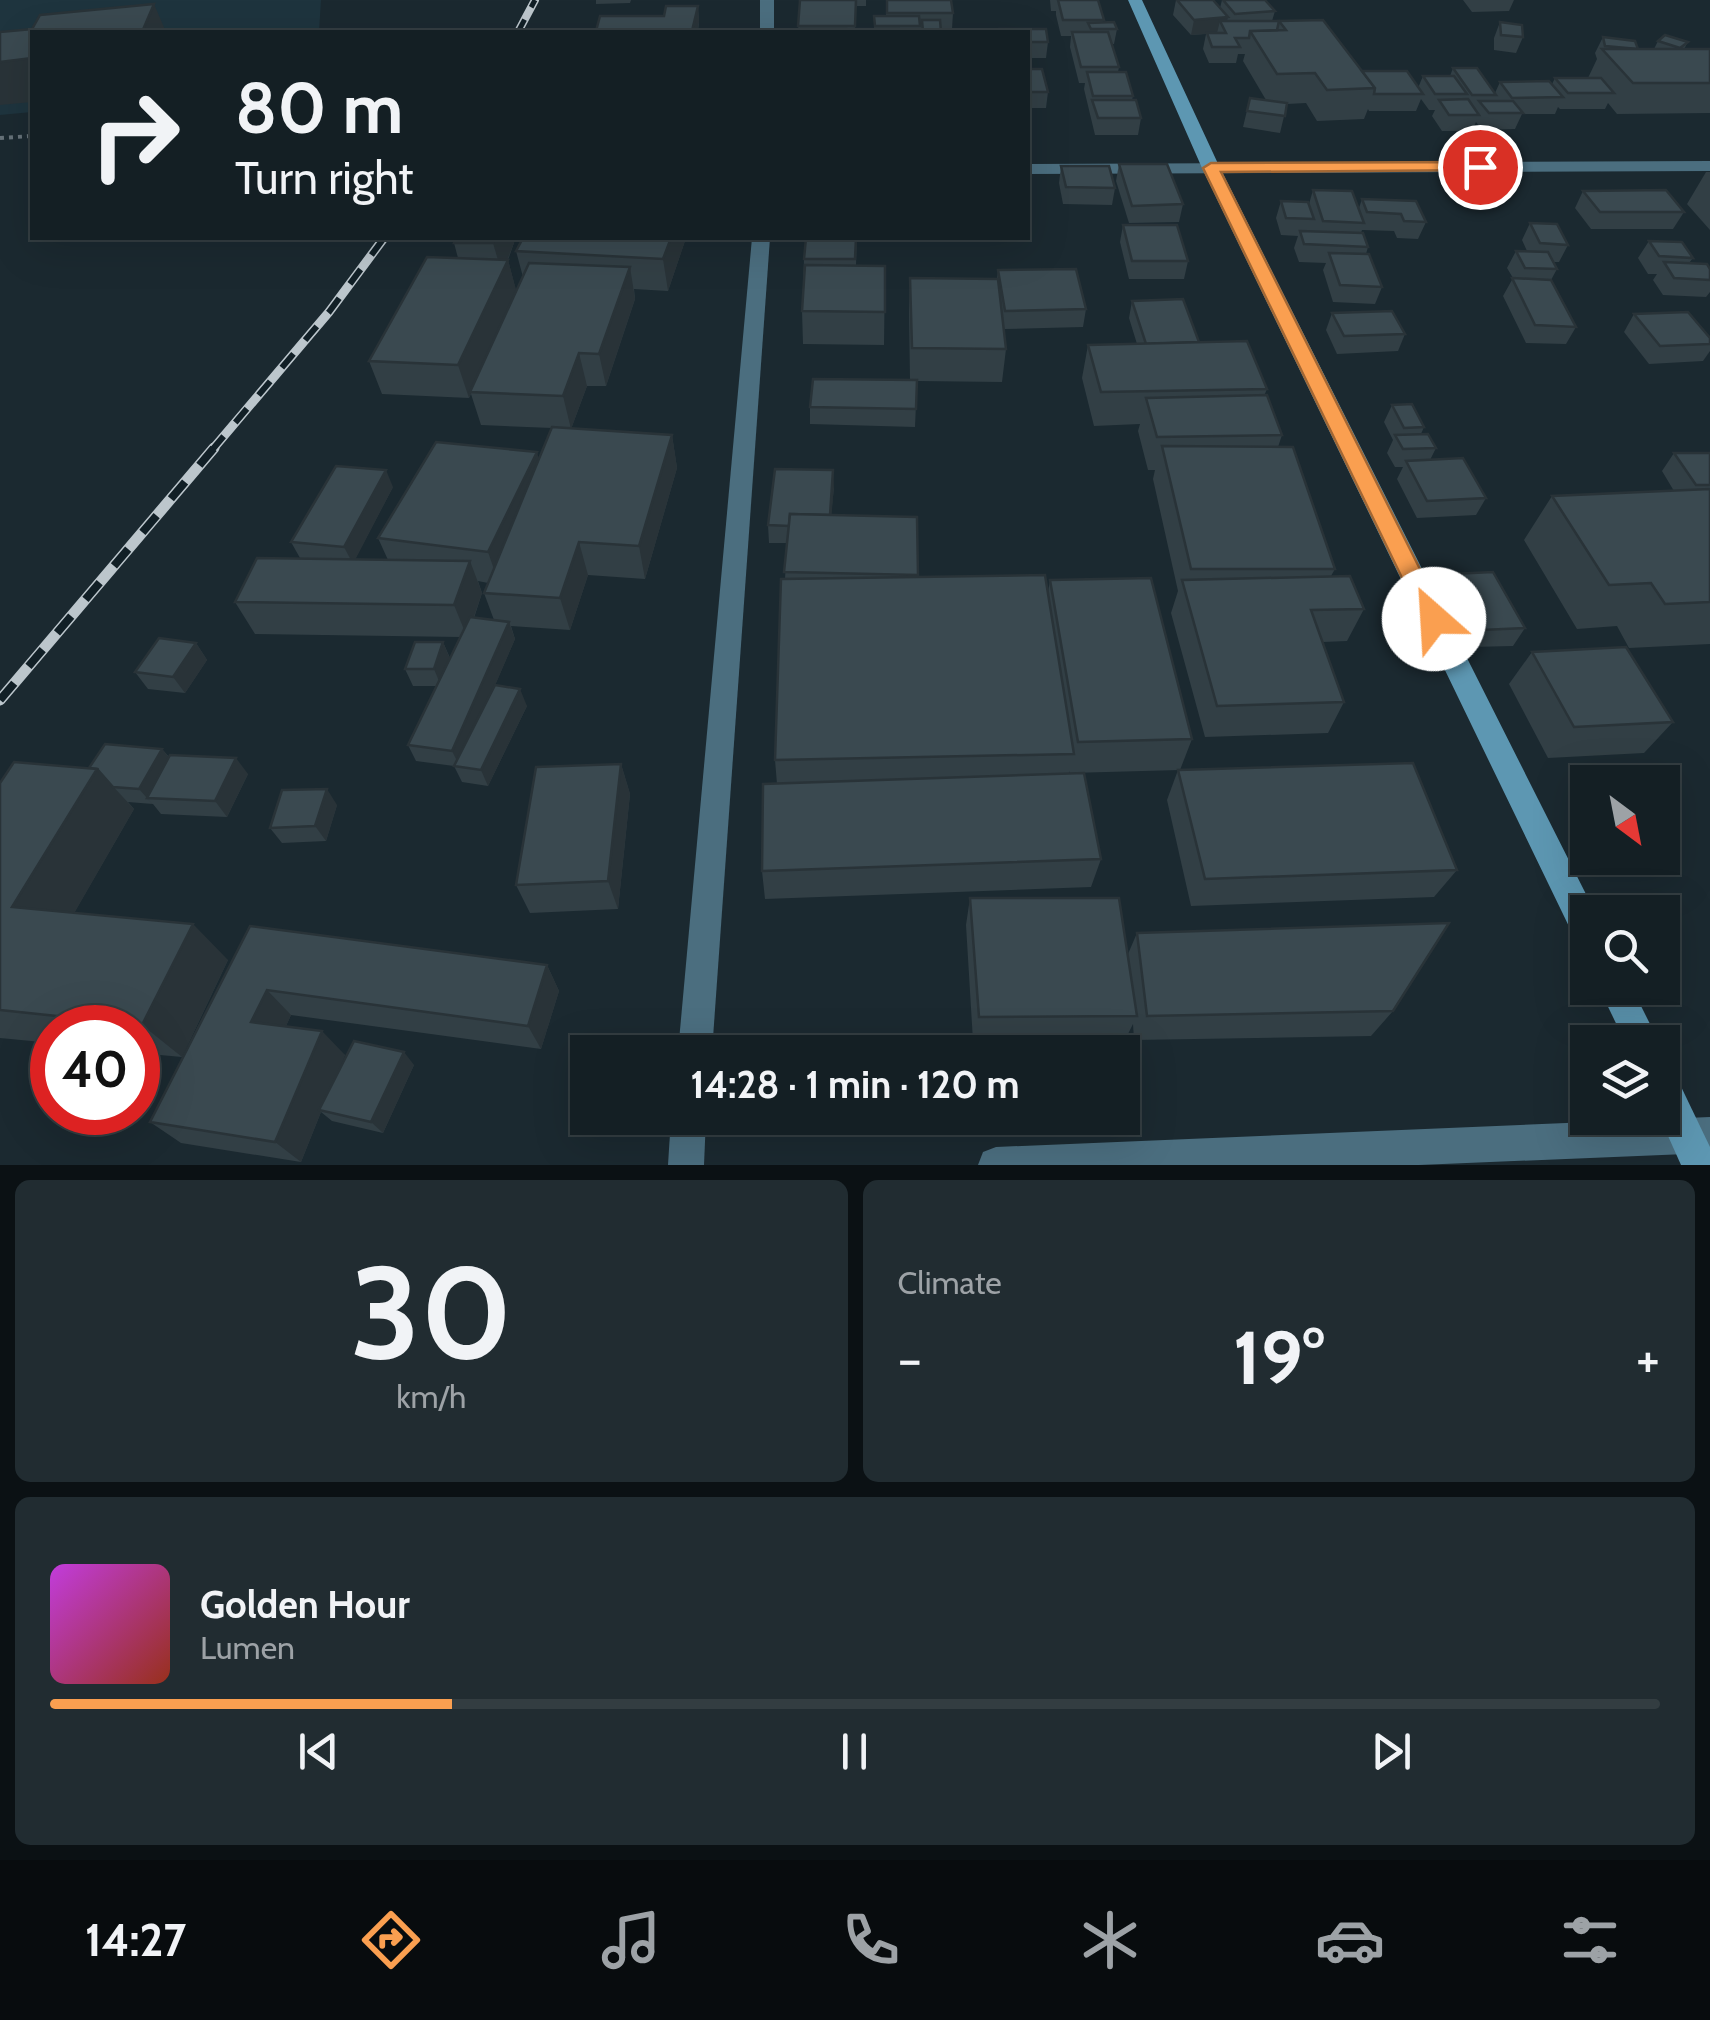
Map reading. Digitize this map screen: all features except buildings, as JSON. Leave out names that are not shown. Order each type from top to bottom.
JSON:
[{"type":"street","points":[[767,0],[767,30]]},
{"type":"street","points":[[1135,0],[1211,168],[1570,896]]},
{"type":"street","points":[[1030,169],[1710,166]]},
{"type":"street","points":[[696,1035],[761,240]]},
{"type":"street","points":[[996,1165],[1699,1145],[1680,1114]]},
{"type":"street","points":[[686,1165],[689,1135]]},
{"type":"path","points":[[0,138],[30,136]]},
{"type":"shaded area","points":[[0,0],[321,0],[319,30],[30,30],[30,112],[0,115]]},
{"type":"railway","points":[[519,30],[535,0]]},
{"type":"railway","points":[[212,450],[329,312],[383,240]]},
{"type":"railway","points":[[0,700],[214,448]]},
{"type":"route","points":[[1434,619],[1211,168],[1480,167]]}]
